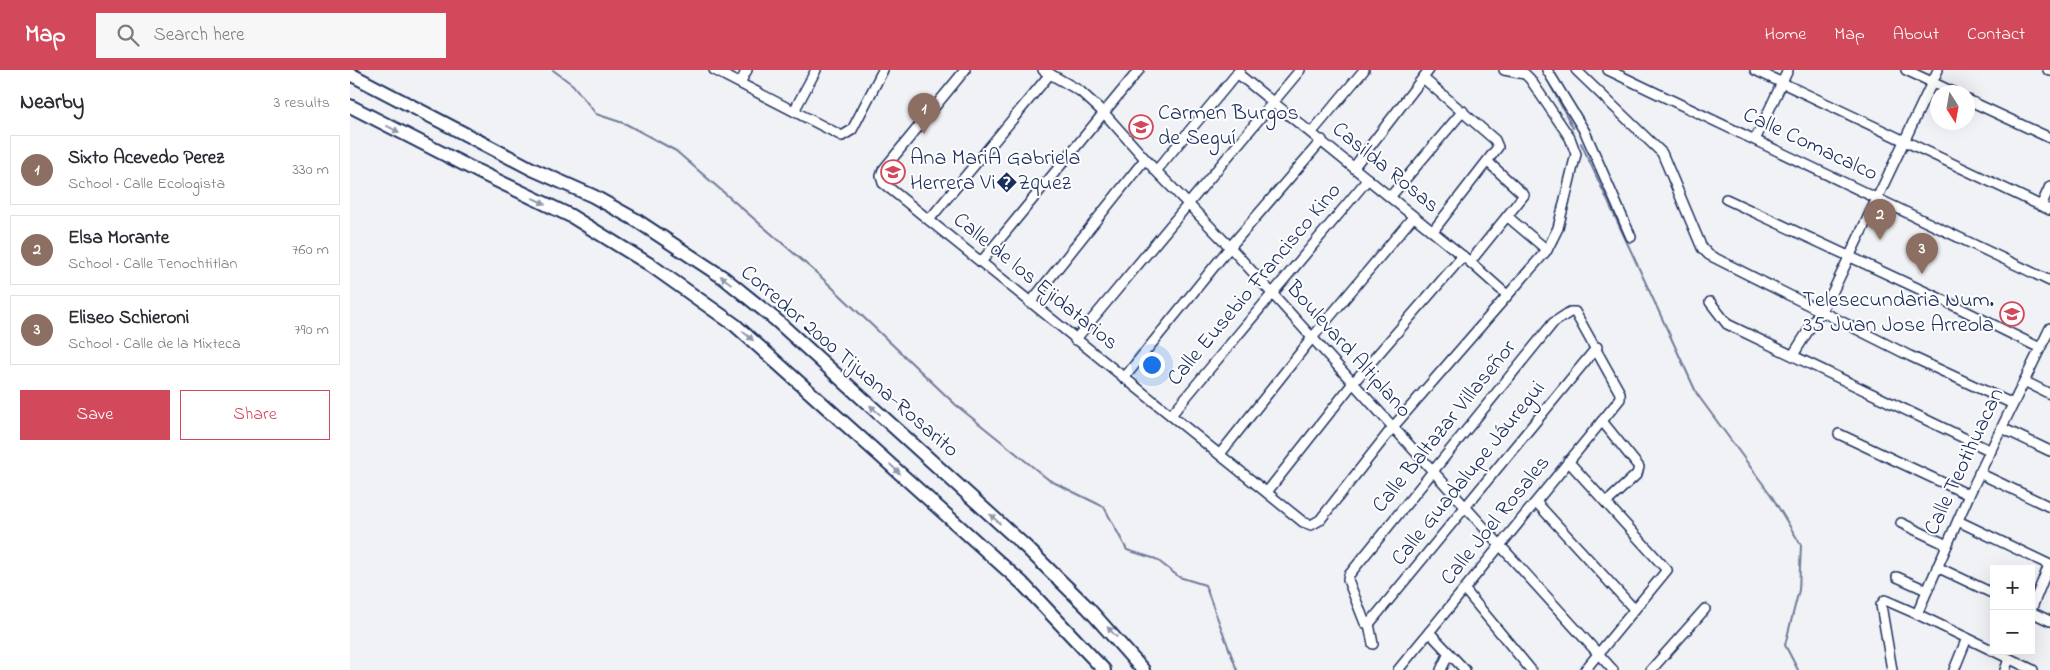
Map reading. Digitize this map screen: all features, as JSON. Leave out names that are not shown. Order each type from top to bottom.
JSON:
[{"type":"highway","name":"Corredor 2000 Tijuana-Rosarito","points":[[350,74],[532,169],[593,196],[636,220],[724,278],[776,320],[1026,547],[1100,620],[1143,670]]},
{"type":"highway","name":"Corredor 2000 Tijuana-Rosarito","points":[[350,106],[571,216],[649,264],[727,319],[798,380],[1022,584],[1104,670]]},
{"type":"street","points":[[714,70],[838,135],[846,135],[852,130],[883,70]]},
{"type":"street","points":[[740,84],[747,70]]},
{"type":"street","points":[[794,111],[816,70]]},
{"type":"street","name":"Calle de los Ejidatarios","points":[[965,70],[883,170],[880,176],[883,183],[1075,340],[1303,522],[1311,525],[1320,520],[1393,427]]},
{"type":"street","points":[[981,262],[1139,70]]},
{"type":"street","points":[[1075,340],[1300,70]]},
{"type":"street","points":[[1312,132],[1364,70]]},
{"type":"street","points":[[1548,70],[1585,132],[1631,237]]},
{"type":"street","points":[[1576,70],[1662,153],[1702,248],[1710,255],[1744,274],[1910,356],[2013,404]]},
{"type":"street","name":"Calle Comacalco","points":[[1608,70],[2050,281]]},
{"type":"street","points":[[1755,70],[2050,210]]},
{"type":"street","points":[[1755,140],[1788,70]]},
{"type":"street","points":[[1906,70],[1938,85]]},
{"type":"street","points":[[1792,355],[1820,310],[1849,257],[1903,140],[1938,70]]},
{"type":"street","points":[[1156,171],[1239,71]]},
{"type":"street","name":"Casilda Rosas","points":[[1239,71],[1273,102],[1433,231],[1507,295]]},
{"type":"street","points":[[1393,427],[1547,250],[1556,236],[1576,154],[1570,138],[1524,72],[1508,71]]},
{"type":"street","points":[[929,220],[1046,72]]},
{"type":"street","name":"Boulevard Altiplano","points":[[1046,72],[1080,91],[1104,113],[1156,171],[1230,246],[1613,670]]},
{"type":"street","points":[[1354,167],[1426,74],[1497,144],[1497,150],[1433,231]]},
{"type":"street","points":[[1975,103],[2050,138]]},
{"type":"street","points":[[1390,197],[1462,111]]},
{"type":"street","points":[[1570,138],[1585,132]]},
{"type":"street","points":[[1124,378],[1230,246],[1322,140]]},
{"type":"street","points":[[1030,303],[1145,159]]},
{"type":"street","points":[[1470,262],[1508,217],[1524,194],[1488,162]]},
{"type":"street","name":"Calle Eusebio Francisco Kino","points":[[1171,415],[1368,178]]},
{"type":"street","points":[[2041,206],[2050,186]]},
{"type":"street","points":[[1726,199],[1945,301],[2040,348]]},
{"type":"street","points":[[1220,454],[1312,338],[1414,216]]},
{"type":"street","points":[[1508,217],[1547,250]]},
{"type":"street","points":[[1267,492],[1353,383],[1463,256]]},
{"type":"street","points":[[1710,302],[1727,324],[1991,451]]},
{"type":"street","name":"Calle Baltazar Villaseñor","points":[[1369,624],[1365,623],[1348,578],[1553,323],[1573,311],[1578,314],[1597,348]]},
{"type":"street","name":"Calle Teotihuacan","points":[[1918,614],[1926,590],[1969,495],[2040,348],[2048,339],[2050,328]]},
{"type":"street","name":"Calle Joel Rosales","points":[[1398,670],[1465,590],[1621,395],[1597,348]]},
{"type":"street","name":"Calle Guadalupe Jáuregui","points":[[1369,624],[1597,348]]},
{"type":"street","points":[[2024,381],[2050,394]]},
{"type":"street","points":[[1602,420],[1639,467],[1637,474],[1606,503]]},
{"type":"street","points":[[2002,428],[2050,452]]},
{"type":"street","points":[[1839,434],[1969,495]]},
{"type":"street","points":[[1568,461],[1666,568],[1666,571],[1585,670]]},
{"type":"street","points":[[1980,473],[2050,507]]},
{"type":"street","points":[[1536,502],[1634,609]]},
{"type":"street","points":[[1958,521],[2050,565],[2031,610]]},
{"type":"street","points":[[1901,523],[1948,544]]},
{"type":"street","points":[[1937,567],[1990,592]]},
{"type":"street","points":[[1897,577],[1926,590]]},
{"type":"street","points":[[1465,590],[1531,670]]},
{"type":"street","points":[[1892,670],[1882,605],[1885,600],[2033,670]]},
{"type":"street","points":[[1651,670],[1705,609]]},
{"type":"street","points":[[2035,613],[2050,621]]},
{"type":"street","points":[[1369,624],[1373,644]]},
{"type":"street","points":[[1429,632],[1466,670]]},
{"type":"street","points":[[1954,670],[1967,638]]},
{"type":"street","points":[[1441,670],[1449,653]]},
{"type":"street","points":[[2005,670],[2010,659]]},
{"type":"waterway","points":[[553,70],[573,85],[596,114],[626,124],[676,151],[820,276],[956,405],[1049,480],[1104,507],[1127,550],[1156,559],[1179,577],[1205,585],[1237,670]]},
{"type":"waterway","points":[[1546,77],[1573,128]]},
{"type":"waterway","points":[[1581,143],[1697,394],[1771,495],[1801,545],[1799,590],[1785,645],[1798,670]]},
{"type":"place","name":"Carmen Burgos de Seguí","points":[[1141,127]]},
{"type":"place","name":"Sixto Acevedo Perez","points":[[924,134]]},
{"type":"place","name":"Ana MariA Gabriela Herrera Vi�Zquez","points":[[893,172]]},
{"type":"place","name":"Elsa Morante","points":[[1880,240]]},
{"type":"place","name":"Eliseo Schieroni","points":[[1922,274]]},
{"type":"place","name":"Telesecundaria Num. 35 Juan Jose Arreola","points":[[2012,314]]}]
